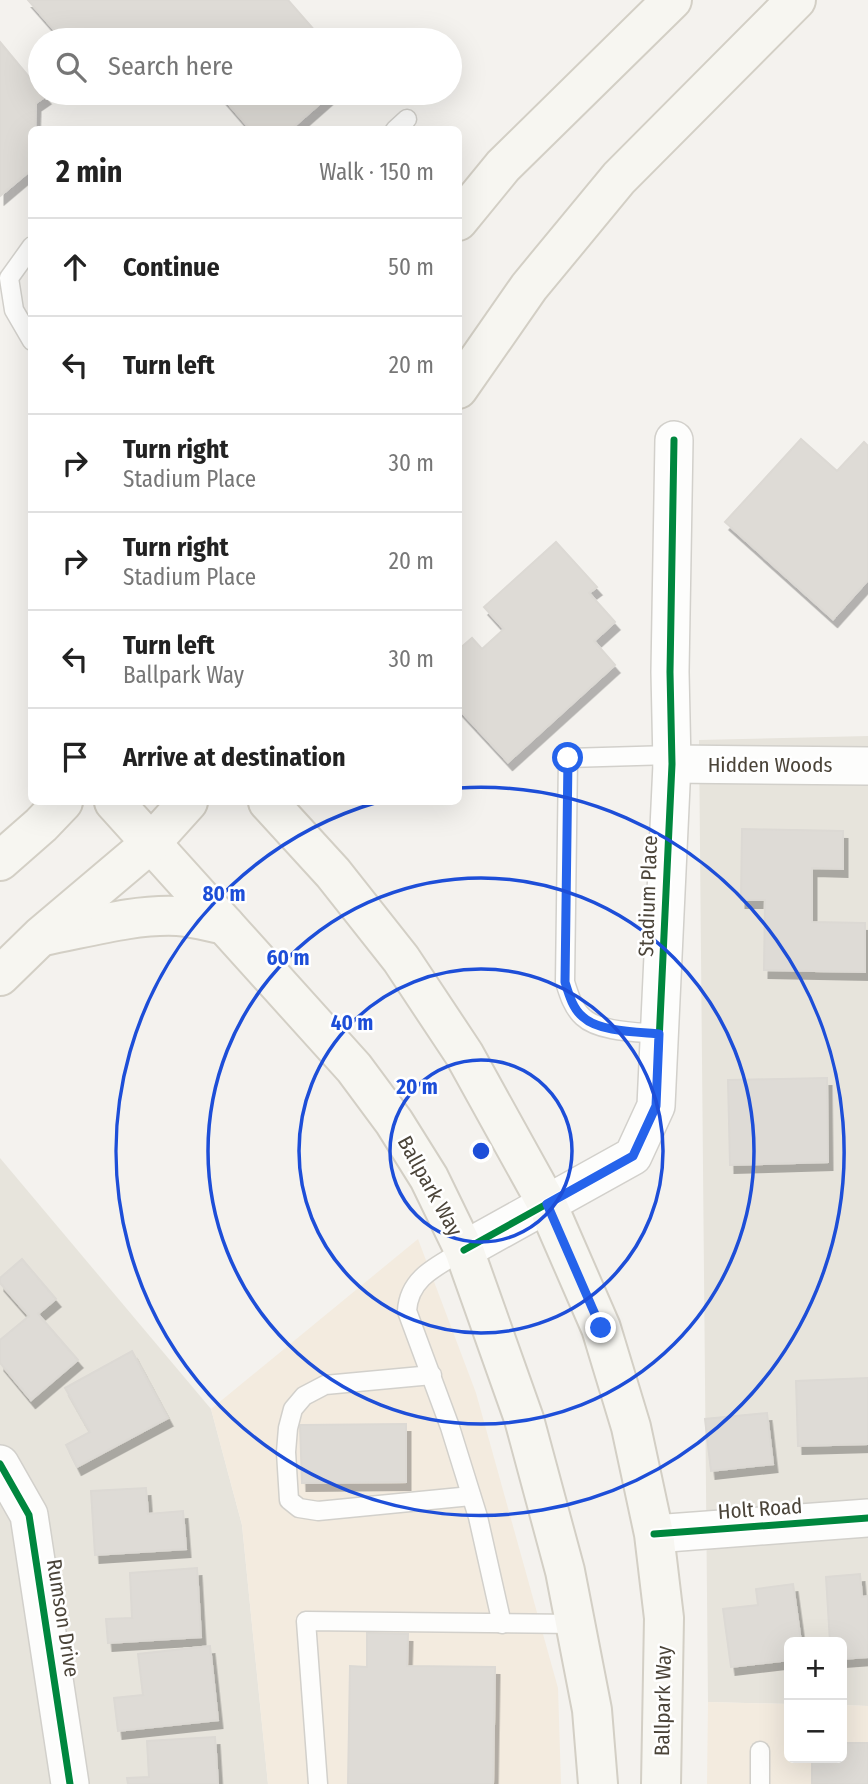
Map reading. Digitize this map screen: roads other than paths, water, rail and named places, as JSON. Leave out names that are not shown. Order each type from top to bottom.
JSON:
[{"type":"main road","points":[[462,215],[503,166],[672,0]]},
{"type":"main road","points":[[462,383],[529,287],[619,178],[796,0]]},
{"type":"main road","points":[[0,861],[60,805]]},
{"type":"main road","name":"Ballpark Way","points":[[117,805],[354,1068],[394,1122],[429,1178],[464,1250],[524,1419],[565,1570],[592,1710],[598,1784]]},
{"type":"main road","points":[[0,976],[41,936],[150,843],[185,805]]},
{"type":"main road","name":"Ballpark Way","points":[[271,805],[333,873],[401,959],[464,1054],[547,1204],[601,1328],[631,1427],[654,1534],[664,1618],[661,1784]]},
{"type":"main road","points":[[295,805],[307,844]]},
{"type":"main road","points":[[41,936],[154,917],[178,916],[225,925]]},
{"type":"street","name":"Stadium Place","points":[[464,1250],[633,1156],[656,1106],[671,759],[674,440]]},
{"type":"street","name":"Hidden Woods","points":[[671,759],[868,766]]},
{"type":"street","name":"Rumson Drive","points":[[0,1464],[29,1515],[70,1784]]},
{"type":"street","name":"Holt Road","points":[[654,1534],[868,1518]]},
{"type":"lane","points":[[28,252],[9,278],[14,310],[28,334]]},
{"type":"lane","points":[[659,1034],[598,1026],[583,1017],[568,992],[565,982],[568,758],[671,759]]},
{"type":"lane","points":[[464,1250],[417,1282],[408,1297],[407,1311],[432,1375],[481,1528],[502,1623]]},
{"type":"lane","points":[[432,1375],[326,1385],[304,1396],[293,1409],[288,1428],[286,1452],[289,1500],[299,1508],[318,1511],[471,1496]]},
{"type":"lane","points":[[318,1784],[306,1621],[575,1624]]},
{"type":"lane","points":[[760,1751],[760,1784]]}]
